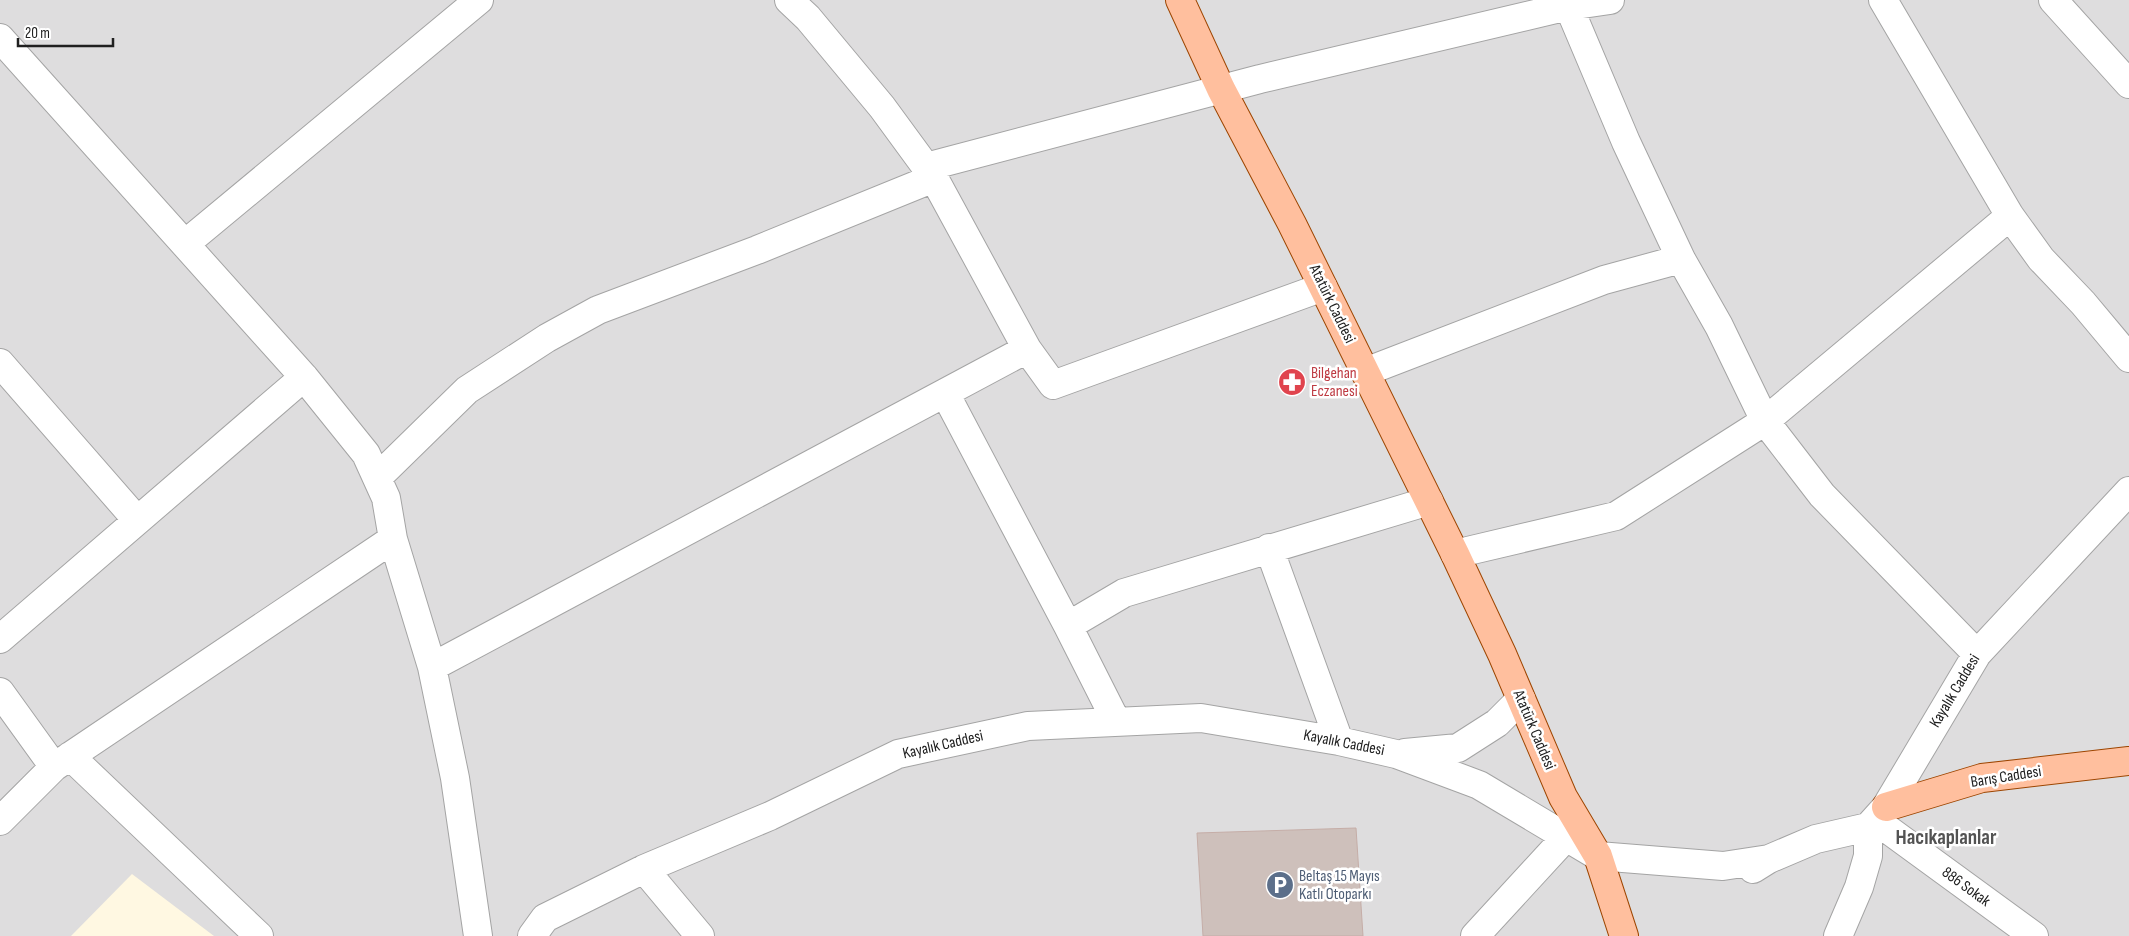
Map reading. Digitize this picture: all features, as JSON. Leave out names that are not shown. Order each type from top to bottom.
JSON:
[{"type":"main road","name":"Atatürk Caddesi","points":[[1180,0],[1221,90],[1323,286],[1455,554],[1506,664],[1563,797],[1598,856],[1624,936]]},
{"type":"main road","name":"Atatürk Caddesi","points":[[1506,664],[1530,691],[1564,773],[1563,797]]},
{"type":"main road","name":"Barış Caddesi","points":[[1876,818],[1982,778],[2129,761]]},
{"type":"street","points":[[185,244],[479,0]]},
{"type":"street","points":[[789,0],[808,18],[882,107],[930,173],[1027,349],[1054,385],[1323,286]]},
{"type":"street","points":[[377,478],[467,390],[547,338],[598,310],[757,250],[930,173],[1221,90],[1567,3],[1610,0]]},
{"type":"street","points":[[1883,0],[2010,216],[2041,258],[2083,302],[2129,358]]},
{"type":"street","points":[[2053,0],[2129,84]]},
{"type":"street","points":[[1567,3],[1626,142],[1681,259],[1719,326],[1765,421],[1822,495],[1976,654]]},
{"type":"street","points":[[0,38],[304,377],[366,454],[386,498],[393,539],[432,667],[456,778],[478,936]]},
{"type":"street","points":[[1455,554],[1616,516],[1765,421],[2010,216]]},
{"type":"street","points":[[1365,372],[1604,280],[1681,259]]},
{"type":"street","points":[[432,667],[1027,349]]},
{"type":"street","points":[[0,363],[137,520]]},
{"type":"street","points":[[0,639],[304,377]]},
{"type":"street","points":[[944,393],[1068,626],[1116,721]]},
{"type":"street","name":"Kayalık Caddesi","points":[[532,936],[544,918],[644,869],[770,816],[898,754],[1028,726],[1116,721],[1201,718],[1339,741],[1396,754],[1479,785],[1598,856],[1634,859],[1677,872],[1718,877],[1745,874],[1769,859],[1816,839],[1876,818],[1976,654],[2129,491]]},
{"type":"street","points":[[1068,626],[1124,593],[1429,501]]},
{"type":"street","points":[[0,821],[62,761],[393,539]]},
{"type":"street","points":[[1269,548],[1339,741]]},
{"type":"street","points":[[0,692],[62,761],[259,936]]},
{"type":"street","name":"Kayalık Caddesi","points":[[1396,754],[1458,748],[1497,723],[1520,699]]},
{"type":"street","points":[[1838,936],[1859,886],[1876,818]]},
{"type":"street","name":"886 Sokak","points":[[1876,818],[2034,936]]},
{"type":"street","points":[[1475,936],[1566,837]]},
{"type":"street","points":[[644,869],[700,936]]},
{"type":"shaded area","points":[[0,0],[2129,0],[2129,936],[0,936]]},
{"type":"shaded area","points":[[132,874],[214,936],[71,936]]},
{"type":"building","name":"Beltaş 15 Mayıs Katlı Otoparkı","points":[[1356,828],[1363,936],[1203,936],[1197,833]]},
{"type":"place","name":"Bilgehan Eczanesi","points":[[1292,382]]},
{"type":"place","name":"Beltaş 15 Mayıs Katlı Otoparkı","points":[[1280,885]]},
{"type":"district","name":"Hacıkaplanlar","points":[[1946,837]]}]
